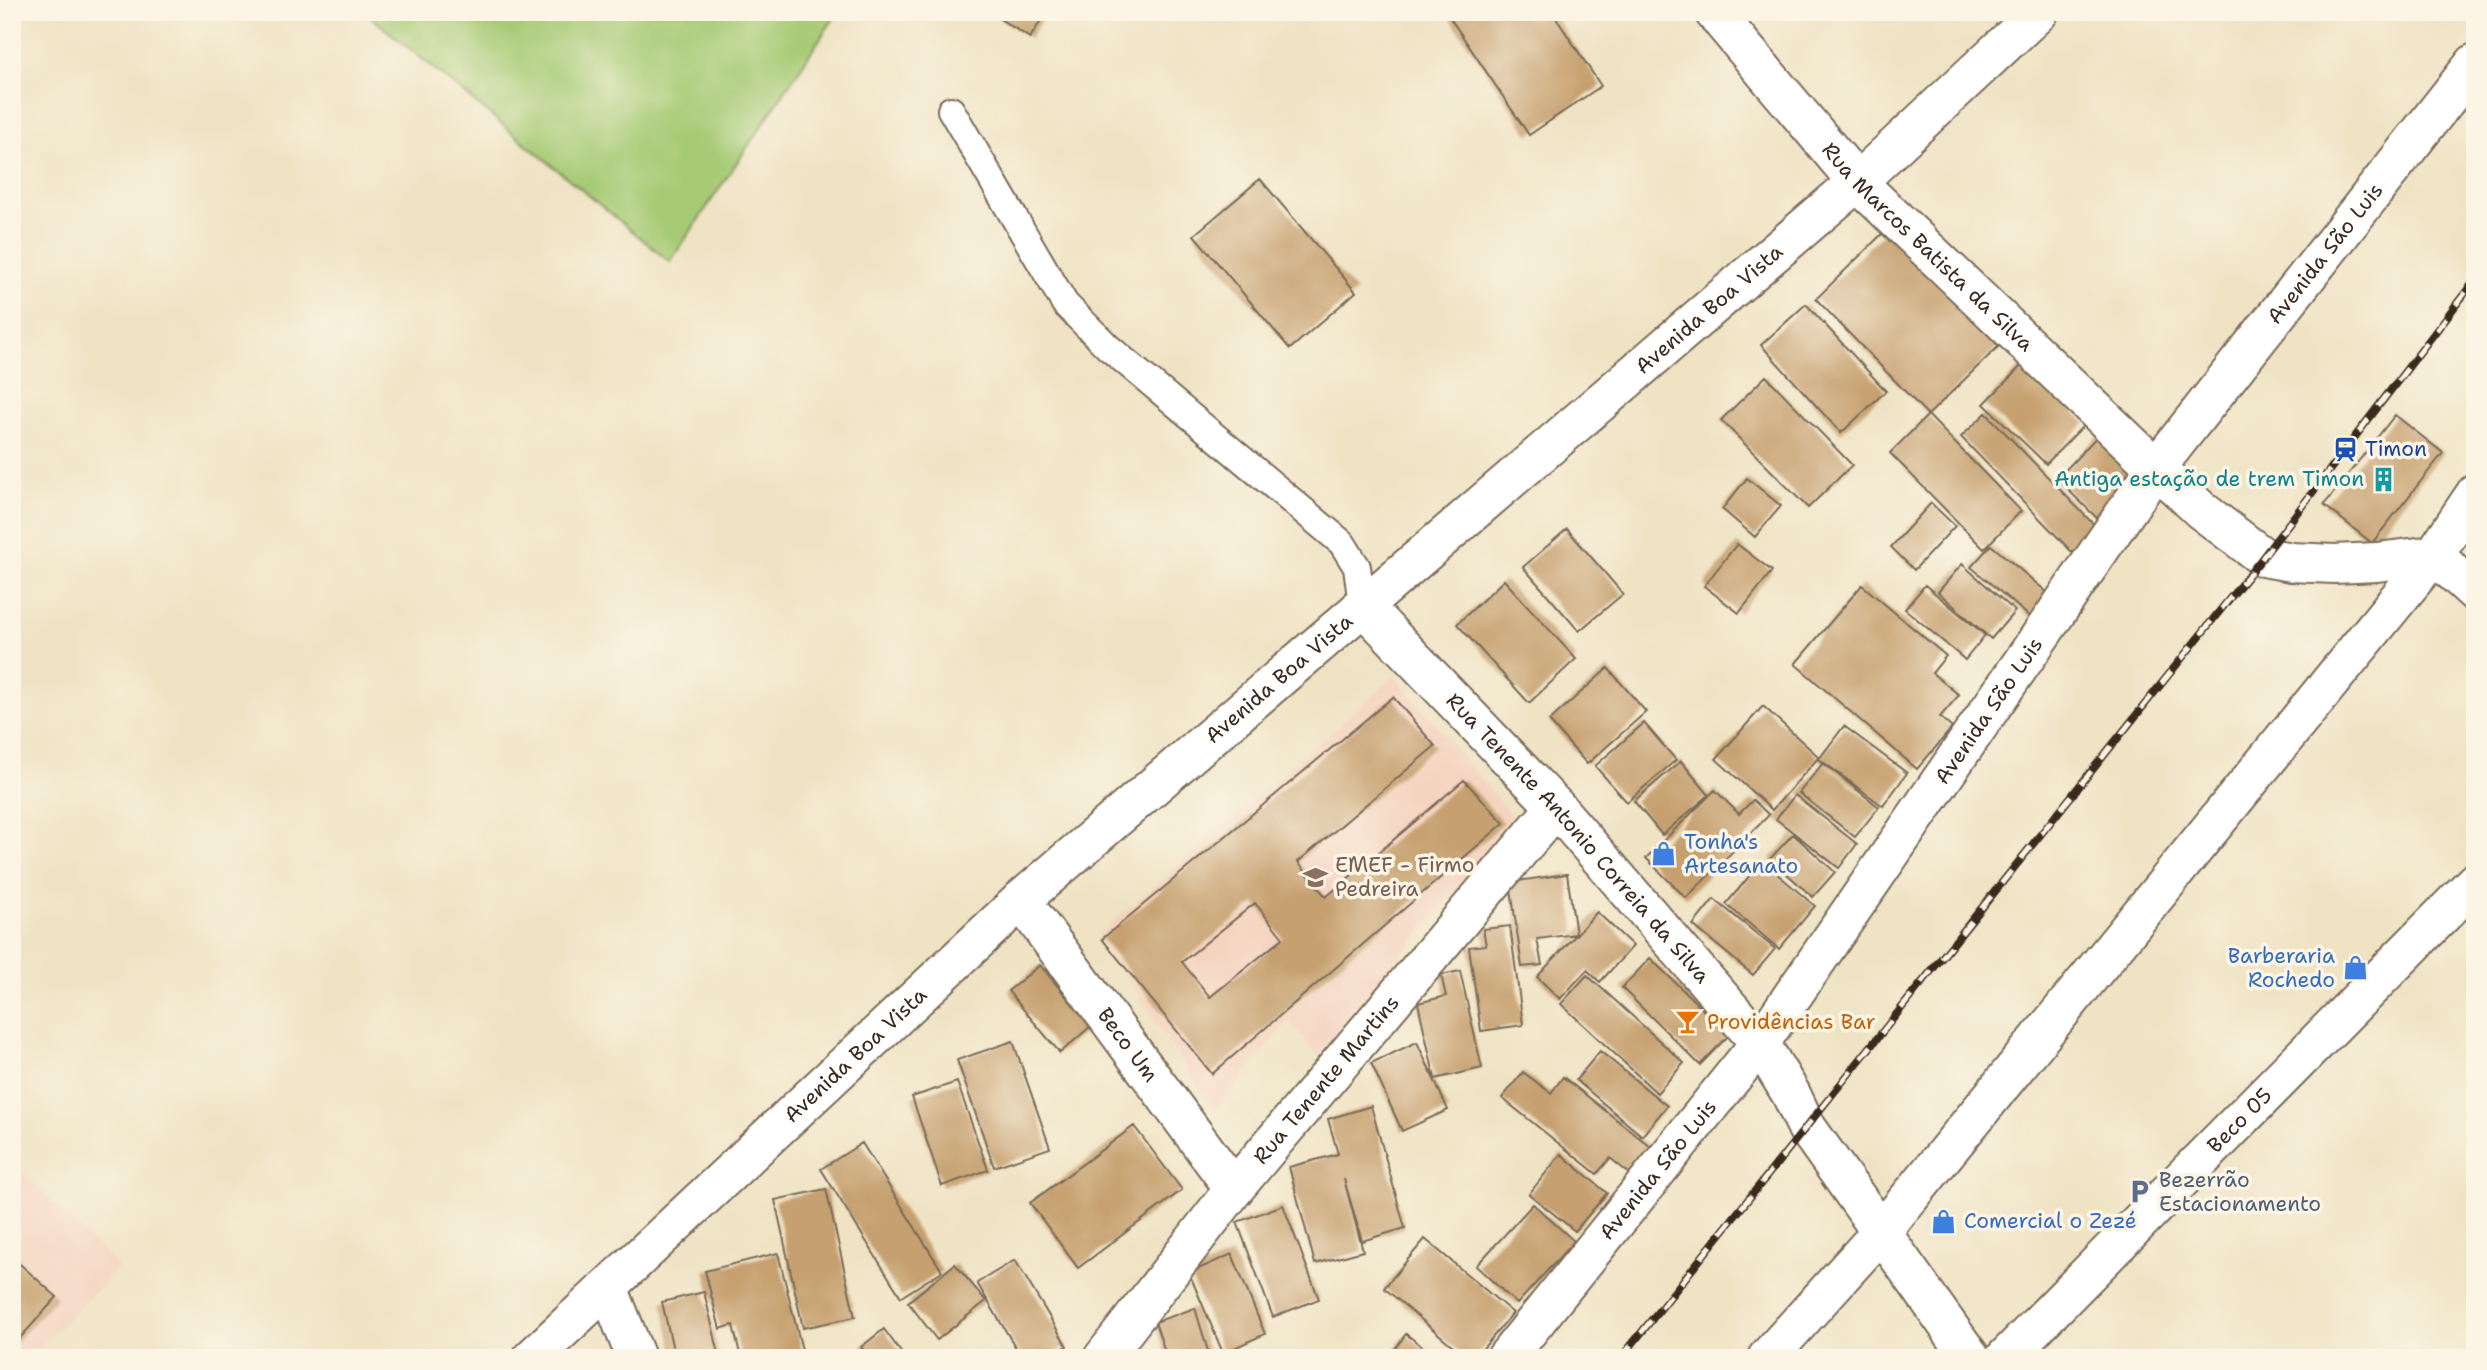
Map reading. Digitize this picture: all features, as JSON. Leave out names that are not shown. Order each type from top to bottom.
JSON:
[{"type":"street","name":"Rua Marcos Batista da Silva","points":[[1714,12],[1857,182],[2201,510],[2263,557],[2292,562],[2334,564],[2434,555]]},
{"type":"street","name":"Avenida Boa Vista","points":[[532,1358],[1021,901],[1857,182],[2039,12]]},
{"type":"street","name":"Avenida São Luis","points":[[1506,1358],[1760,1043],[2156,468],[2475,64]]},
{"type":"street","points":[[1767,1358],[1882,1231],[2434,555],[2475,494]]},
{"type":"street","points":[[2434,555],[2475,592]]},
{"type":"street","name":"Rua Tenente Antonio Correia da Silva","points":[[1362,606],[1556,807],[1760,1043],[1791,1094],[1807,1128],[1971,1358]]},
{"type":"street","name":"Rua Tenente Martins","points":[[1103,1358],[1234,1189],[1556,807]]},
{"type":"street","name":"Beco 05","points":[[2005,1358],[2475,881]]},
{"type":"street","name":"Beco Um","points":[[1021,901],[1234,1189]]},
{"type":"street","points":[[608,1287],[636,1358]]},
{"type":"lane","points":[[951,110],[1065,304],[1108,347],[1342,543],[1357,567],[1362,606]]},
{"type":"shaded area","name":"EMEF - Firmo Pedreira","points":[[1395,676],[1514,819],[1319,1055],[1288,1021],[1215,1111],[1098,935]]},
{"type":"shaded area","points":[[12,1163],[119,1267],[28,1358],[12,1358]]},
{"type":"green space","points":[[365,12],[838,12],[670,262]]},
{"type":"building","points":[[989,12],[1046,12],[1030,38]]},
{"type":"building","points":[[1446,12],[1552,12],[1601,86],[1529,135]]},
{"type":"building","points":[[1260,179],[1356,292],[1290,349],[1194,235]]},
{"type":"building","points":[[1886,230],[1999,346],[1928,415],[1816,299]]},
{"type":"building","points":[[1806,304],[1886,391],[1841,433],[1761,345]]},
{"type":"building","points":[[2024,363],[2086,423],[2046,464],[1984,404]]},
{"type":"building","points":[[1766,376],[1852,465],[1808,508],[1721,420]]},
{"type":"building","points":[[1986,413],[2098,529],[2073,553],[1961,437]]},
{"type":"building","points":[[1928,415],[2021,511],[1984,549],[1890,453]]},
{"type":"building","name":"Antiga estação de trem Timon","points":[[2395,415],[2443,453],[2372,543],[2324,505]]},
{"type":"building","points":[[2103,430],[2149,473],[2102,523],[2057,479]]},
{"type":"building","points":[[1747,478],[1781,506],[1755,537],[1722,509]]},
{"type":"building","points":[[1931,503],[1955,526],[1914,570],[1891,547]]},
{"type":"building","points":[[1567,529],[1623,594],[1579,631],[1523,567]]},
{"type":"building","points":[[1737,544],[1772,571],[1739,613],[1704,586]]},
{"type":"building","points":[[1991,545],[2049,594],[2030,617],[1971,567]]},
{"type":"building","points":[[1962,564],[2015,611],[1991,639],[1938,592]]},
{"type":"building","points":[[1504,580],[1576,659],[1529,703],[1457,624]]},
{"type":"building","points":[[1862,585],[1946,656],[1932,673],[1959,695],[1940,717],[1952,728],[1917,769],[1795,664]]},
{"type":"building","points":[[1925,585],[1985,635],[1965,660],[1905,609]]},
{"type":"building","points":[[1608,668],[1646,712],[1587,764],[1549,721]]},
{"type":"building","name":"EMEF - Firmo Pedreira","points":[[1393,697],[1435,746],[1298,862],[1326,897],[1464,780],[1504,823],[1212,1074],[1102,939]],"holes":[[[1255,903],[1283,938],[1210,997],[1182,962]]]},
{"type":"building","points":[[1763,706],[1819,757],[1772,810],[1716,759]]},
{"type":"building","points":[[1644,723],[1676,760],[1627,802],[1595,766]]},
{"type":"building","points":[[1844,726],[1907,773],[1883,806],[1819,759]]},
{"type":"building","points":[[1681,761],[1709,795],[1662,835],[1634,801]]},
{"type":"building","points":[[1823,763],[1879,807],[1855,837],[1799,793]]},
{"type":"building","points":[[1715,790],[1739,814],[1753,800],[1769,815],[1686,898],[1646,858]]},
{"type":"building","points":[[1795,795],[1857,844],[1839,868],[1776,819]]},
{"type":"building","points":[[1793,834],[1835,872],[1813,897],[1770,859]]},
{"type":"building","points":[[1762,861],[1815,906],[1779,949],[1726,904]]},
{"type":"building","points":[[1567,874],[1576,934],[1537,939],[1542,965],[1522,967],[1510,882]]},
{"type":"building","points":[[1714,899],[1775,949],[1753,975],[1693,925]]},
{"type":"building","points":[[1597,912],[1633,946],[1600,982],[1587,970],[1560,999],[1537,977]]},
{"type":"building","points":[[1510,926],[1523,1025],[1481,1031],[1469,947],[1486,945],[1483,929]]},
{"type":"building","points":[[1650,958],[1729,1035],[1700,1065],[1622,988]]},
{"type":"building","points":[[1040,965],[1091,1026],[1060,1053],[1008,991]]},
{"type":"building","points":[[1460,971],[1482,1068],[1435,1079],[1418,1003],[1446,996],[1441,975]]},
{"type":"building","points":[[1587,975],[1684,1063],[1657,1093],[1561,1004]]},
{"type":"building","points":[[1013,1041],[1050,1148],[994,1167],[957,1060]]},
{"type":"building","points":[[1417,1042],[1448,1110],[1402,1131],[1371,1063]]},
{"type":"building","points":[[1600,1051],[1667,1106],[1642,1136],[1576,1080]]},
{"type":"building","points":[[1523,1072],[1551,1093],[1563,1077],[1651,1147],[1630,1174],[1610,1158],[1597,1174],[1502,1098]]},
{"type":"building","points":[[957,1082],[988,1170],[942,1186],[912,1097]]},
{"type":"building","points":[[1371,1106],[1405,1228],[1362,1241],[1344,1179],[1363,1251],[1315,1264],[1289,1167],[1338,1154],[1328,1119]]},
{"type":"building","points":[[1134,1126],[1182,1190],[1078,1268],[1030,1203]]},
{"type":"building","points":[[862,1143],[942,1271],[901,1297],[821,1169]]},
{"type":"building","points":[[1561,1154],[1607,1193],[1575,1231],[1529,1194]]},
{"type":"building","points":[[826,1189],[855,1317],[803,1328],[775,1200]]},
{"type":"building","points":[[1533,1204],[1574,1241],[1517,1304],[1476,1266]]},
{"type":"building","points":[[1283,1205],[1319,1299],[1273,1317],[1237,1222]]},
{"type":"building","points":[[1425,1239],[1513,1313],[1475,1358],[1467,1358],[1384,1288]]},
{"type":"building","points":[[778,1253],[804,1358],[741,1358],[733,1325],[720,1329],[705,1271]]},
{"type":"building","points":[[1232,1254],[1265,1334],[1223,1353],[1189,1273]]},
{"type":"building","points":[[12,1257],[57,1297],[12,1347]]},
{"type":"building","points":[[1015,1260],[1067,1346],[1046,1358],[1022,1358],[977,1283]]},
{"type":"building","points":[[955,1264],[986,1301],[937,1340],[908,1302]]},
{"type":"building","points":[[704,1292],[720,1358],[675,1358],[662,1302]]},
{"type":"building","points":[[1195,1308],[1210,1358],[1167,1358],[1155,1322]]},
{"type":"building","points":[[884,1329],[905,1358],[870,1358],[861,1347]]},
{"type":"building","points":[[1406,1334],[1437,1358],[1388,1358]]},
{"type":"railway","points":[[1621,1358],[2263,557],[2475,280]]},
{"type":"place","name":"Timon","points":[[2345,449]]},
{"type":"place","name":"Antiga estação de trem Timon","points":[[2384,479]]},
{"type":"place","name":"Tonha's Artesanato","points":[[1664,854]]},
{"type":"place","name":"EMEF - Firmo Pedreira","points":[[1315,877]]},
{"type":"place","name":"Barberaria Rochedo","points":[[2355,968]]},
{"type":"place","name":"Providências Bar","points":[[1687,1022]]},
{"type":"place","name":"Bezerrão Estacionamento","points":[[2139,1192]]},
{"type":"place","name":"Comercial o Zezé","points":[[1944,1221]]}]
